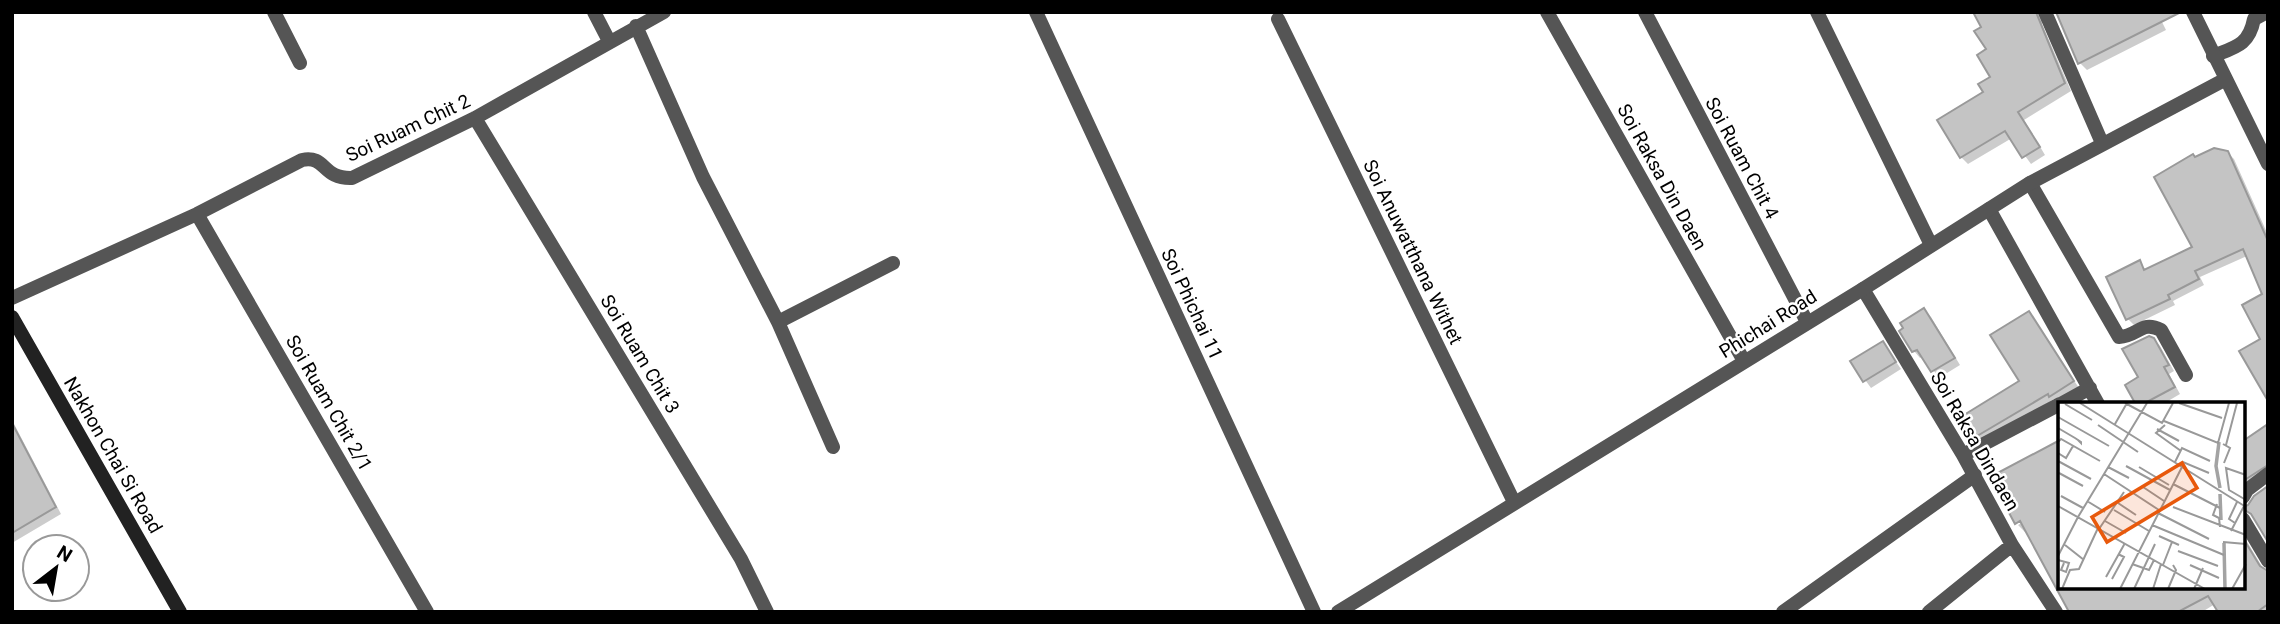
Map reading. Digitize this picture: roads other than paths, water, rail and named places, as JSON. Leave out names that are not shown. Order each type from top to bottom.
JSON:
[{"type":"main road","name":"Nakhon Chai Si Road","points":[[12,317],[180,612]]},
{"type":"street","points":[[274,12],[300,63]]},
{"type":"street","points":[[594,12],[609,41]]},
{"type":"street","name":"Soi Ruam Chit 2","points":[[12,298],[197,214],[302,160],[311,158],[329,173],[340,178],[352,178],[475,118],[664,12]]},
{"type":"street","name":"Soi Phichai 11","points":[[1036,12],[1314,612]]},
{"type":"street","name":"Soi Raksa Din Daen","points":[[1547,12],[1744,362]]},
{"type":"street","name":"Soi Ruam Chit 4","points":[[1645,12],[1807,322]]},
{"type":"street","points":[[1817,12],[1931,245]]},
{"type":"street","points":[[2045,12],[2102,143]]},
{"type":"street","points":[[2193,12],[2268,164]]},
{"type":"street","points":[[2213,56],[2240,46],[2251,32],[2257,14]]},
{"type":"street","name":"Soi Anuwatthana Withet","points":[[1278,19],[1514,502]]},
{"type":"street","points":[[636,26],[703,177],[778,322],[833,447]]},
{"type":"street","name":"Phichai Road","points":[[1338,612],[2030,183],[2226,79]]},
{"type":"street","name":"Soi Ruam Chit 3","points":[[475,118],[741,559],[767,612]]},
{"type":"street","points":[[2030,183],[2119,337],[2131,337],[2144,326],[2161,330],[2186,375]]},
{"type":"street","points":[[1989,209],[2097,402]]},
{"type":"street","name":"Soi Ruam Chit 2/1","points":[[197,214],[427,612]]},
{"type":"street","points":[[778,322],[893,263]]},
{"type":"street","name":"Soi Raksa Dindaen","points":[[1863,289],[1975,475],[2012,545],[2056,612]]},
{"type":"street","points":[[2064,402],[2090,388]]},
{"type":"street","points":[[1963,455],[2058,405]]},
{"type":"street","points":[[2245,494],[2268,474]]},
{"type":"street","points":[[1783,612],[1975,475]]},
{"type":"street","points":[[2245,522],[2268,561]]},
{"type":"street","points":[[1929,612],[2012,545]]}]
